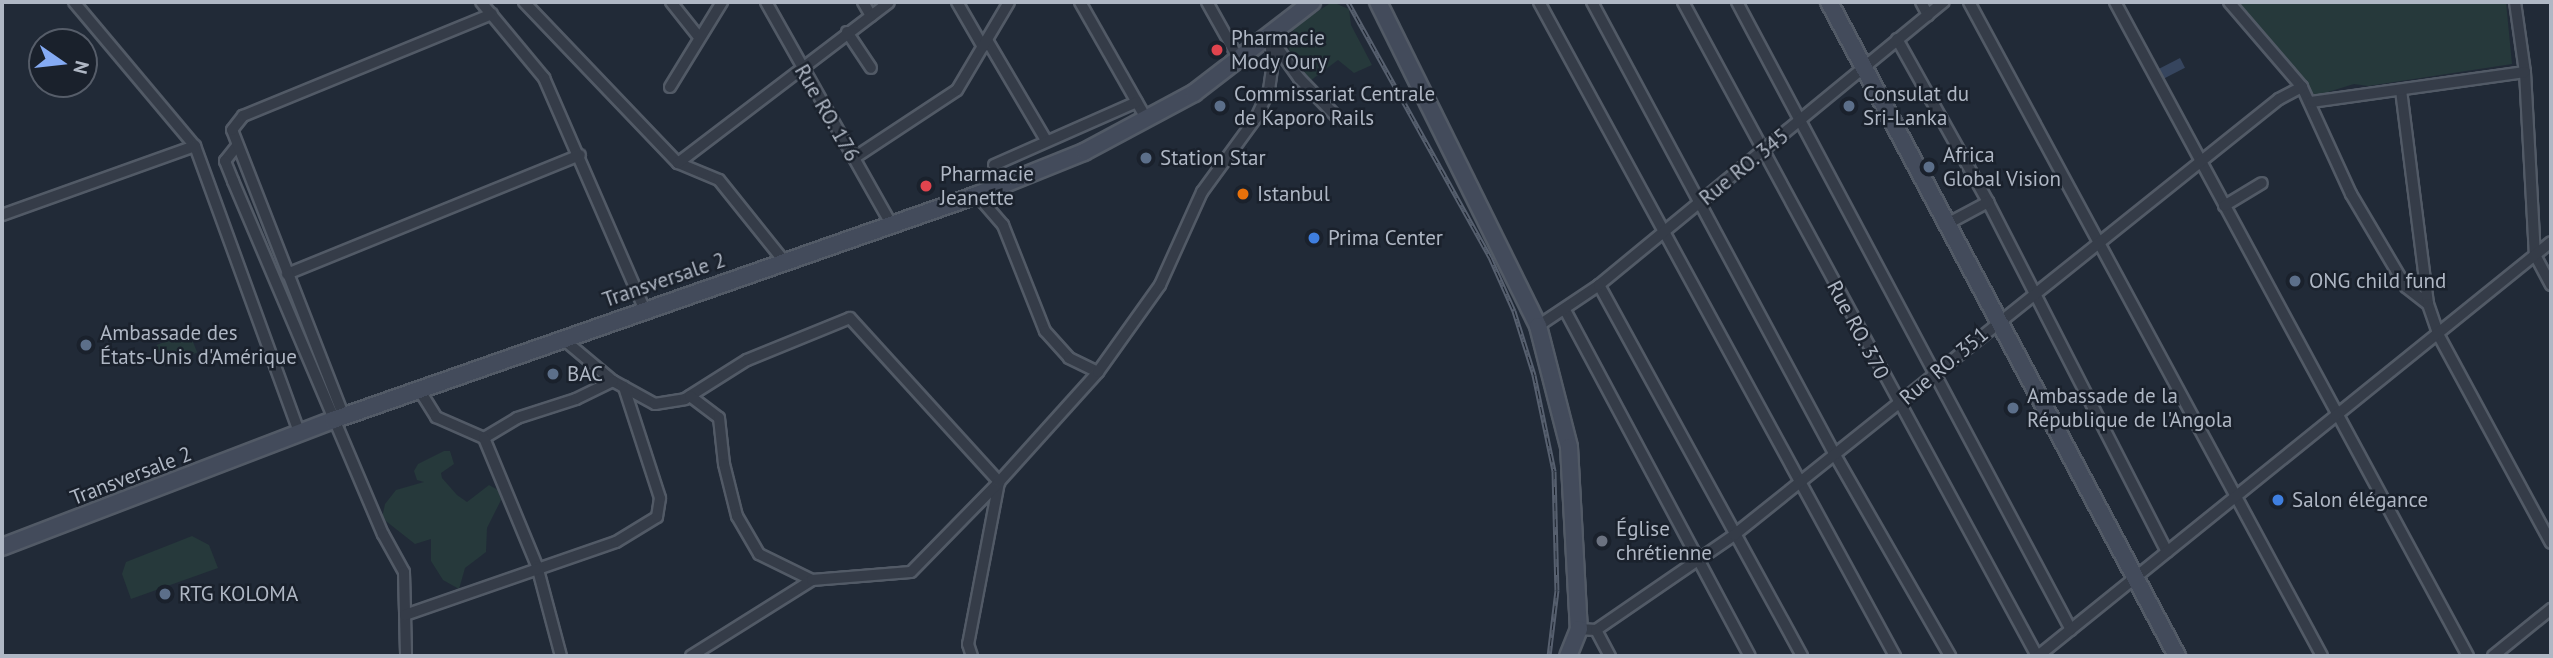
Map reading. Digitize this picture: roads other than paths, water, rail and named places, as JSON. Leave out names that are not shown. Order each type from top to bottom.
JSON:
[{"type":"street","points":[[74,2],[195,146],[300,435]]},
{"type":"street","points":[[481,2],[544,78],[580,155],[644,308]]},
{"type":"street","points":[[524,2],[678,163],[719,180],[783,261]]},
{"type":"street","points":[[671,2],[698,36]]},
{"type":"street","points":[[670,87],[698,36],[722,2]]},
{"type":"street","name":"Rue RO. 176","points":[[766,2],[800,68],[890,222]]},
{"type":"street","points":[[863,2],[871,16]]},
{"type":"street","points":[[678,163],[889,2]]},
{"type":"street","points":[[957,2],[1046,140]]},
{"type":"street","points":[[854,158],[957,90],[1009,2]]},
{"type":"street","points":[[1080,2],[1147,120]]},
{"type":"street","points":[[1207,2],[1240,61]]},
{"type":"street","name":"Transversale 2","points":[[2,547],[338,419],[564,340],[644,308],[890,222],[977,195],[1147,120],[1240,61],[1312,2]]},
{"type":"street","points":[[1378,2],[1538,326],[1569,447],[1588,629],[1610,656]]},
{"type":"street","points":[[1539,2],[1895,656]]},
{"type":"street","points":[[1591,2],[1701,202],[1835,456],[1950,656]]},
{"type":"street","name":"Rue RO. 370","points":[[1683,2],[2037,656]]},
{"type":"street","points":[[1737,2],[1802,119],[2071,630]]},
{"type":"street","points":[[1829,2],[2177,656]]},
{"type":"street","points":[[1921,2],[1928,15]]},
{"type":"street","name":"Rue RO. 345","points":[[1538,326],[1600,285],[1944,2]]},
{"type":"street","points":[[1969,2],[2322,656]]},
{"type":"street","points":[[2115,2],[2337,419],[2468,656]]},
{"type":"street","points":[[2229,2],[2302,88],[2311,102],[2351,194],[2406,287],[2428,304]]},
{"type":"street","points":[[2515,2],[2525,72],[2535,255],[2551,285]]},
{"type":"street","points":[[338,419],[232,130],[243,116],[492,14]]},
{"type":"street","points":[[847,32],[871,68]]},
{"type":"street","points":[[1269,36],[1299,78],[1336,116]]},
{"type":"street","points":[[691,656],[812,580],[911,572],[999,482],[1098,372],[1160,285],[1212,176],[1256,118],[1269,90],[1273,62],[1269,36]]},
{"type":"street","points":[[1897,39],[1988,202],[2032,293],[2167,552]]},
{"type":"street","points":[[2311,102],[2525,72]]},
{"type":"street","name":"Rue RO. 351","points":[[1588,629],[1699,561],[1734,535],[1835,456],[2032,293],[2279,99],[2302,88]]},
{"type":"street","points":[[2401,90],[2428,304],[2439,336],[2551,543]]},
{"type":"street","points":[[993,165],[1137,102]]},
{"type":"street","points":[[2,215],[195,146]]},
{"type":"street","points":[[236,147],[225,161],[404,572],[406,656]]},
{"type":"street","points":[[287,274],[580,155]]},
{"type":"street","points":[[2224,206],[2262,183]]},
{"type":"street","points":[[977,195],[1003,225],[1045,331],[1069,358],[1098,372]]},
{"type":"street","points":[[1947,224],[1988,202]]},
{"type":"street","points":[[2037,656],[2134,576],[2236,500],[2337,419],[2551,242]]},
{"type":"street","points":[[1600,285],[1802,656]]},
{"type":"street","points":[[1565,310],[1750,656]]},
{"type":"street","points":[[564,340],[619,384],[655,404],[690,396],[747,360],[849,318],[999,482]]},
{"type":"street","points":[[405,615],[537,566],[616,542],[657,517],[660,498],[619,384]]},
{"type":"street","points":[[484,438],[517,418],[619,384]]},
{"type":"street","points":[[420,391],[436,417],[484,438],[537,566],[561,656]]},
{"type":"street","points":[[690,396],[719,418],[737,516],[759,554],[812,580]]},
{"type":"street","points":[[972,656],[968,644],[999,482]]},
{"type":"street","points":[[2493,656],[2551,609]]},
{"type":"street","points":[[1568,656],[1588,629]]},
{"type":"water","points":[[2180,58],[2185,68],[2164,79],[2159,69]]},
{"type":"railway","points":[[1348,2],[1490,257],[1514,311],[1534,375],[1554,471],[1557,590],[1549,656]]},
{"type":"place","name":"Pharmacie Mody Oury","points":[[1217,50]]},
{"type":"place","name":"Commissariat Centrale de Kaporo Rails","points":[[1220,106]]},
{"type":"place","name":"Consulat du Sri-Lanka","points":[[1849,106]]},
{"type":"place","name":"Station Star","points":[[1146,158]]},
{"type":"place","name":"Africa Global Vision","points":[[1929,167]]},
{"type":"place","name":"Pharmacie Jeanette","points":[[926,186]]},
{"type":"place","name":"Istanbul","points":[[1243,194]]},
{"type":"place","name":"Prima Center","points":[[1314,238]]},
{"type":"place","name":"ONG child fund","points":[[2295,281]]},
{"type":"place","name":"Ambassade des États-Unis d'Amérique","points":[[86,345]]},
{"type":"place","name":"BAC","points":[[553,374]]},
{"type":"place","name":"Ambassade de la République de l'Angola","points":[[2013,408]]},
{"type":"place","name":"Salon élégance","points":[[2278,500]]},
{"type":"place","name":"Église chrétienne","points":[[1602,541]]},
{"type":"place","name":"RTG KOLOMA","points":[[165,594]]}]
